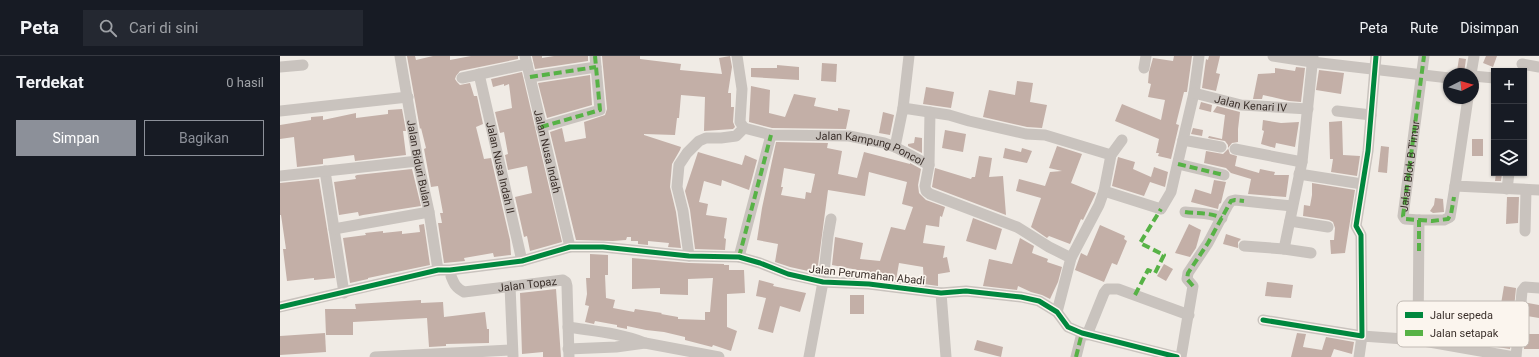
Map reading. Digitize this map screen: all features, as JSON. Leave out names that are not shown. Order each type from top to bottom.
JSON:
[{"type":"street","name":"Jalan Biduri Bulan","points":[[400,56],[418,161],[429,212],[438,270]]},
{"type":"street","points":[[689,256],[678,187],[679,165],[687,153],[699,141],[706,138],[736,136],[744,128],[740,122],[742,89],[737,56]]},
{"type":"street","points":[[895,147],[903,108],[909,56]]},
{"type":"street","points":[[1144,68],[1146,56]]},
{"type":"street","points":[[1104,191],[1161,209],[1171,192],[1178,164],[1182,140],[1194,93],[1199,56]]},
{"type":"street","points":[[1272,56],[1312,59],[1374,69],[1443,77]]},
{"type":"street","points":[[1359,357],[1362,336],[1361,235],[1356,226],[1368,151],[1376,56]]},
{"type":"street","points":[[1422,75],[1424,56]]},
{"type":"street","points":[[1473,68],[1474,56]]},
{"type":"street","points":[[1284,249],[1302,162],[1312,59]]},
{"type":"street","points":[[462,78],[526,60]]},
{"type":"street","name":"Jalan Nusa Indah","points":[[526,60],[570,247]]},
{"type":"street","points":[[530,77],[595,62],[600,110],[542,127]]},
{"type":"street","points":[[1522,64],[1539,67]]},
{"type":"street","points":[[280,67],[303,66]]},
{"type":"street","name":"Jalan Nusa Indah II","points":[[479,74],[522,261]]},
{"type":"street","name":"Jalan Blok B Timur","points":[[1418,301],[1419,220],[1405,219],[1403,216],[1422,75]]},
{"type":"street","points":[[1479,76],[1491,78]]},
{"type":"street","name":"Jalan Kenari IV","points":[[1194,93],[1241,105],[1308,109]]},
{"type":"street","points":[[280,110],[408,97]]},
{"type":"street","points":[[1419,220],[1444,220],[1450,217],[1467,104]]},
{"type":"street","points":[[903,108],[949,115],[968,121],[1026,134],[1045,135],[1111,155]]},
{"type":"street","points":[[1337,111],[1371,115]]},
{"type":"street","points":[[929,165],[930,112]]},
{"type":"street","name":"Jalan Kampung Poncol","points":[[744,128],[771,135],[849,136],[884,143],[895,147],[929,165],[924,186],[926,191],[930,194],[1017,227],[1049,247],[1071,258]]},
{"type":"street","points":[[739,257],[771,135]]},
{"type":"street","points":[[1057,312],[1071,258],[1099,206],[1104,191],[1111,155],[1122,140]]},
{"type":"street","points":[[1182,140],[1221,148]]},
{"type":"street","points":[[1235,149],[1302,162]]},
{"type":"street","points":[[280,176],[418,161]]},
{"type":"street","points":[[1178,164],[1224,175]]},
{"type":"street","points":[[325,171],[344,293]]},
{"type":"street","points":[[1299,174],[1362,184]]},
{"type":"street","points":[[1507,189],[1509,176]]},
{"type":"street","points":[[1455,186],[1539,190]]},
{"type":"street","points":[[1525,230],[1526,190]]},
{"type":"street","points":[[1181,357],[1193,286],[1187,279],[1188,273],[1208,243],[1228,205],[1231,201],[1235,200],[1292,206]]},
{"type":"street","points":[[334,229],[429,212]]},
{"type":"street","points":[[1185,212],[1195,214],[1205,213],[1221,220]]},
{"type":"street","points":[[808,357],[823,282],[831,219]]},
{"type":"street","points":[[1290,221],[1328,227]]},
{"type":"street","points":[[1244,246],[1311,253]]},
{"type":"street","name":"Jalan Perumahan Abadi","points":[[280,307],[438,270],[451,273],[522,261],[570,247],[603,247],[689,256],[739,257],[760,263],[788,274],[823,282],[869,284],[941,293],[966,291],[1021,297],[1039,301],[1057,312],[1068,326],[1085,334],[1177,357]]},
{"type":"street","name":"Jalan Topaz","points":[[451,273],[458,290],[464,292],[563,280],[566,282],[568,353],[635,346],[646,343]]},
{"type":"street","points":[[375,357],[512,353],[510,286]]},
{"type":"street","points":[[1521,301],[1522,290],[1525,287],[1539,288]]},
{"type":"street","points":[[1076,357],[1085,334],[1107,289],[1118,289],[1189,315]]},
{"type":"street","points":[[941,293],[946,357]]},
{"type":"street","points":[[1263,320],[1362,336],[1397,338]]},
{"type":"street","points":[[568,327],[635,339],[646,343],[719,357]]},
{"type":"street","points":[[1448,347],[1482,355],[1515,357],[1516,347]]},
{"type":"building","points":[[407,56],[415,56],[416,60],[433,56],[450,56],[450,60],[471,56],[518,56],[518,59],[460,71],[455,79],[460,85],[470,83],[474,96],[477,96],[483,124],[476,127],[484,159],[491,158],[510,240],[511,255],[494,257],[493,253],[464,258],[465,261],[444,263],[438,223],[442,223],[440,213],[443,213],[438,186],[431,187],[424,149],[426,148],[421,128],[420,129]]},
{"type":"building","points":[[532,56],[542,56],[542,58],[554,56],[588,56],[588,61],[535,69]]},
{"type":"building","points":[[602,56],[640,56],[640,59],[681,64],[680,70],[722,74],[719,58],[730,56],[732,67],[728,93],[731,93],[731,107],[734,107],[733,122],[735,127],[733,129],[704,131],[705,97],[681,95],[679,118],[677,118],[675,135],[644,134],[681,147],[672,164],[670,187],[676,212],[681,248],[668,247],[669,243],[648,241],[648,245],[638,244],[638,241],[631,241],[631,237],[627,237],[626,240],[613,241],[576,240],[550,132],[562,128],[565,142],[586,138],[584,122],[605,115],[607,109]]},
{"type":"building","points":[[1174,56],[1192,56],[1187,92],[1184,92],[1176,124],[1179,125],[1171,159],[1158,156],[1159,153],[1156,153],[1159,139],[1115,121],[1122,104],[1161,120],[1165,100],[1148,97],[1151,84],[1148,83],[1149,72],[1153,58],[1173,61]]},
{"type":"building","points":[[1209,56],[1220,56],[1216,73],[1220,74],[1216,91],[1202,88],[1206,59],[1208,60]]},
{"type":"building","points":[[1486,56],[1497,56],[1493,67],[1483,63]]},
{"type":"building","points":[[1459,58],[1466,59],[1465,68],[1457,68]]},
{"type":"building","points":[[822,63],[837,64],[836,82],[821,81]]},
{"type":"building","points":[[777,65],[799,67],[799,80],[751,77],[751,68],[777,68]]},
{"type":"building","points":[[1296,67],[1305,68],[1301,102],[1263,95],[1262,99],[1253,99],[1258,74],[1275,73],[1275,68],[1295,71]]},
{"type":"building","points":[[1319,70],[1344,73],[1341,94],[1316,90]]},
{"type":"building","points":[[522,72],[562,242],[530,251],[527,236],[524,237],[515,197],[532,193],[527,166],[508,170],[505,155],[508,154],[504,132],[500,133],[495,112],[512,108],[509,84],[493,87],[491,79]]},
{"type":"building","points":[[590,75],[592,105],[547,118],[538,83]]},
{"type":"building","points":[[1017,81],[1033,83],[1030,102],[1047,105],[1042,128],[1027,127],[983,117],[989,90],[1015,95]]},
{"type":"building","points":[[751,86],[770,90],[769,113],[785,117],[794,94],[816,98],[814,106],[838,111],[838,108],[850,110],[846,129],[772,128],[749,122]]},
{"type":"building","points":[[926,87],[954,92],[951,108],[923,104]]},
{"type":"building","points":[[1201,102],[1212,105],[1211,112],[1199,109]]},
{"type":"building","points":[[1217,106],[1240,112],[1238,142],[1232,143],[1228,148],[1225,141],[1208,138],[1209,136],[1222,139],[1225,115],[1213,112]]},
{"type":"building","points":[[402,109],[406,131],[403,131],[406,155],[355,161],[354,155],[323,159],[323,164],[297,167],[294,137],[280,139],[280,125],[311,120],[311,117],[323,116],[323,120],[356,113],[356,118],[388,114],[388,110]]},
{"type":"building","points":[[883,112],[894,115],[890,135],[879,133]]},
{"type":"building","points":[[1263,120],[1281,123],[1299,122],[1295,147],[1276,143],[1275,148],[1261,144],[1264,131],[1262,130]]},
{"type":"building","points":[[1342,121],[1343,155],[1360,156],[1357,176],[1331,172],[1333,159],[1330,159],[1329,122]]},
{"type":"building","points":[[1193,128],[1203,130],[1202,136],[1191,134]]},
{"type":"building","points":[[945,130],[966,134],[963,152],[942,148]]},
{"type":"building","points":[[915,137],[922,138],[922,153],[908,146],[908,144],[914,143]]},
{"type":"building","points":[[1472,139],[1483,139],[1483,156],[1472,156]]},
{"type":"building","points":[[776,142],[828,143],[827,148],[842,151],[838,174],[857,178],[864,152],[910,163],[921,169],[918,185],[919,193],[926,200],[945,207],[942,217],[940,216],[939,227],[926,225],[923,243],[945,246],[943,258],[947,257],[950,272],[938,274],[938,286],[924,284],[923,267],[899,263],[896,280],[868,277],[868,272],[832,265],[835,237],[863,243],[860,259],[880,261],[891,227],[905,230],[913,207],[902,204],[907,182],[869,172],[865,196],[828,190],[817,273],[775,262],[778,244],[757,240]],"holes":[[[784,168],[815,174],[811,193],[806,192],[805,199],[781,195]]]},
{"type":"building","points":[[1057,146],[1082,154],[1071,183],[1096,193],[1083,220],[1081,219],[1070,244],[1049,236],[1047,238],[1031,227],[1041,198],[1016,191],[1019,179],[1045,186],[1050,172],[1062,171],[1049,168]]},
{"type":"building","points":[[1381,146],[1389,147],[1387,173],[1378,172]]},
{"type":"building","points":[[1005,148],[1021,152],[1022,148],[1032,151],[1027,163],[1003,158]]},
{"type":"building","points":[[1228,148],[1230,154],[1237,156],[1235,166],[1259,173],[1260,169],[1275,172],[1274,175],[1289,175],[1286,197],[1248,194],[1251,179],[1231,173],[1226,168],[1204,163],[1206,151],[1223,154]]},
{"type":"building","points":[[698,152],[742,165],[745,155],[757,160],[749,190],[722,180],[721,186],[704,181],[699,202],[708,204],[706,215],[727,218],[724,238],[726,239],[725,250],[695,249],[690,210],[685,191]]},
{"type":"building","points":[[979,156],[992,158],[989,177],[1003,176],[1006,215],[932,187],[935,168],[971,179],[972,177],[975,177]]},
{"type":"building","points":[[1118,157],[1135,162],[1133,169],[1151,177],[1154,167],[1168,172],[1165,187],[1150,182],[1144,196],[1112,186]]},
{"type":"building","points":[[412,169],[421,206],[359,216],[358,212],[339,215],[334,182],[356,179],[355,176],[357,175]]},
{"type":"building","points":[[1496,176],[1502,176],[1501,181],[1495,181]]},
{"type":"building","points":[[319,179],[335,278],[314,280],[314,278],[287,281],[283,249],[286,249],[280,215],[280,183]]},
{"type":"building","points":[[1214,180],[1226,182],[1218,209],[1191,202],[1195,189],[1211,194]]},
{"type":"building","points":[[1312,183],[1355,190],[1345,253],[1331,254],[1330,240],[1334,240],[1335,228],[1333,222],[1303,216],[1304,205],[1310,206]]},
{"type":"building","points":[[1507,197],[1519,197],[1518,223],[1506,224]]},
{"type":"building","points":[[1435,198],[1443,199],[1444,212],[1433,213],[1430,211],[1434,205]]},
{"type":"building","points":[[973,218],[1002,229],[996,250],[966,241]]},
{"type":"building","points":[[424,224],[430,265],[350,283],[343,238],[383,231],[383,233],[402,231],[402,234],[420,232],[419,225]]},
{"type":"building","points":[[1189,224],[1201,230],[1196,248],[1190,257],[1175,253]]},
{"type":"building","points":[[1100,225],[1125,236],[1124,239],[1127,241],[1117,265],[1112,263],[1104,282],[1075,270],[1081,253],[1087,256]]},
{"type":"building","points":[[1226,234],[1241,239],[1238,242],[1238,248],[1223,244]]},
{"type":"building","points":[[1020,238],[1034,246],[1032,253],[1048,259],[1047,262],[1062,267],[1058,282],[1050,299],[1018,286],[1017,290],[983,286],[989,259],[1012,264]]},
{"type":"building","points":[[590,254],[608,255],[608,275],[605,275],[606,298],[615,300],[613,308],[634,312],[635,309],[662,313],[661,314],[678,317],[678,319],[705,320],[705,312],[710,312],[713,278],[688,279],[688,295],[660,294],[660,288],[632,289],[632,258],[689,263],[724,264],[729,265],[729,270],[744,270],[745,293],[727,294],[727,327],[737,331],[731,351],[713,345],[712,347],[685,340],[685,337],[664,332],[627,326],[627,329],[617,327],[617,325],[595,321],[594,324],[585,322],[589,306],[585,305],[587,294],[586,278],[590,278]]},
{"type":"building","points":[[1164,264],[1173,269],[1166,281],[1157,276]]},
{"type":"building","points":[[759,280],[774,284],[773,286],[806,293],[800,312],[780,306],[773,333],[758,329],[766,298],[756,296]]},
{"type":"building","points":[[1267,282],[1293,285],[1291,298],[1265,296]]},
{"type":"building","points":[[1504,286],[1516,288],[1515,301],[1502,301]]},
{"type":"building","points":[[556,289],[561,357],[543,357],[543,352],[522,354],[520,293]]},
{"type":"building","points":[[850,295],[864,295],[864,314],[850,314]]},
{"type":"building","points":[[421,300],[421,303],[443,302],[444,317],[485,312],[487,329],[489,329],[489,343],[446,344],[446,346],[429,347],[427,318],[353,322],[353,335],[326,335],[325,309],[356,309],[355,304]]},
{"type":"building","points":[[1529,303],[1539,305],[1539,318],[1529,316]]},
{"type":"building","points":[[325,333],[326,352],[280,355],[280,336]]},
{"type":"building","points":[[1297,333],[1306,334],[1303,347],[1322,350],[1326,337],[1354,342],[1352,354],[1334,349],[1331,357],[1291,357]]},
{"type":"building","points":[[1529,334],[1539,334],[1539,349],[1524,349],[1524,347],[1529,347]]},
{"type":"building","points":[[977,340],[1003,347],[1001,357],[974,350]]},
{"type":"building","points":[[1497,347],[1510,347],[1510,349]]},
{"type":"marked path","points":[[541,127],[600,110],[595,56]]},
{"type":"marked path","points":[[1419,251],[1419,220],[1405,219],[1403,216],[1424,56]]},
{"type":"marked path","points":[[530,77],[596,67]]},
{"type":"marked path","points":[[739,257],[771,135]]},
{"type":"marked path","points":[[1178,164],[1224,175]]},
{"type":"marked path","points":[[1419,220],[1432,221],[1448,219],[1451,214],[1454,197]]},
{"type":"marked path","points":[[1193,286],[1187,279],[1188,273],[1208,243],[1231,201],[1244,201]]},
{"type":"marked path","points":[[1135,295],[1148,270],[1155,273],[1164,255],[1140,243],[1161,209]]},
{"type":"marked path","points":[[1185,212],[1208,214],[1222,218]]},
{"type":"marked path","points":[[1076,357],[1082,333]]},
{"type":"cycle path","points":[[1263,320],[1362,336],[1361,235],[1356,226],[1368,151],[1376,56]]},
{"type":"cycle path","points":[[280,307],[438,270],[450,270],[522,261],[570,247],[603,247],[689,256],[739,257],[760,263],[788,274],[823,282],[869,284],[941,293],[966,291],[1021,297],[1039,301],[1057,312],[1068,327],[1082,333],[1177,357]]}]
